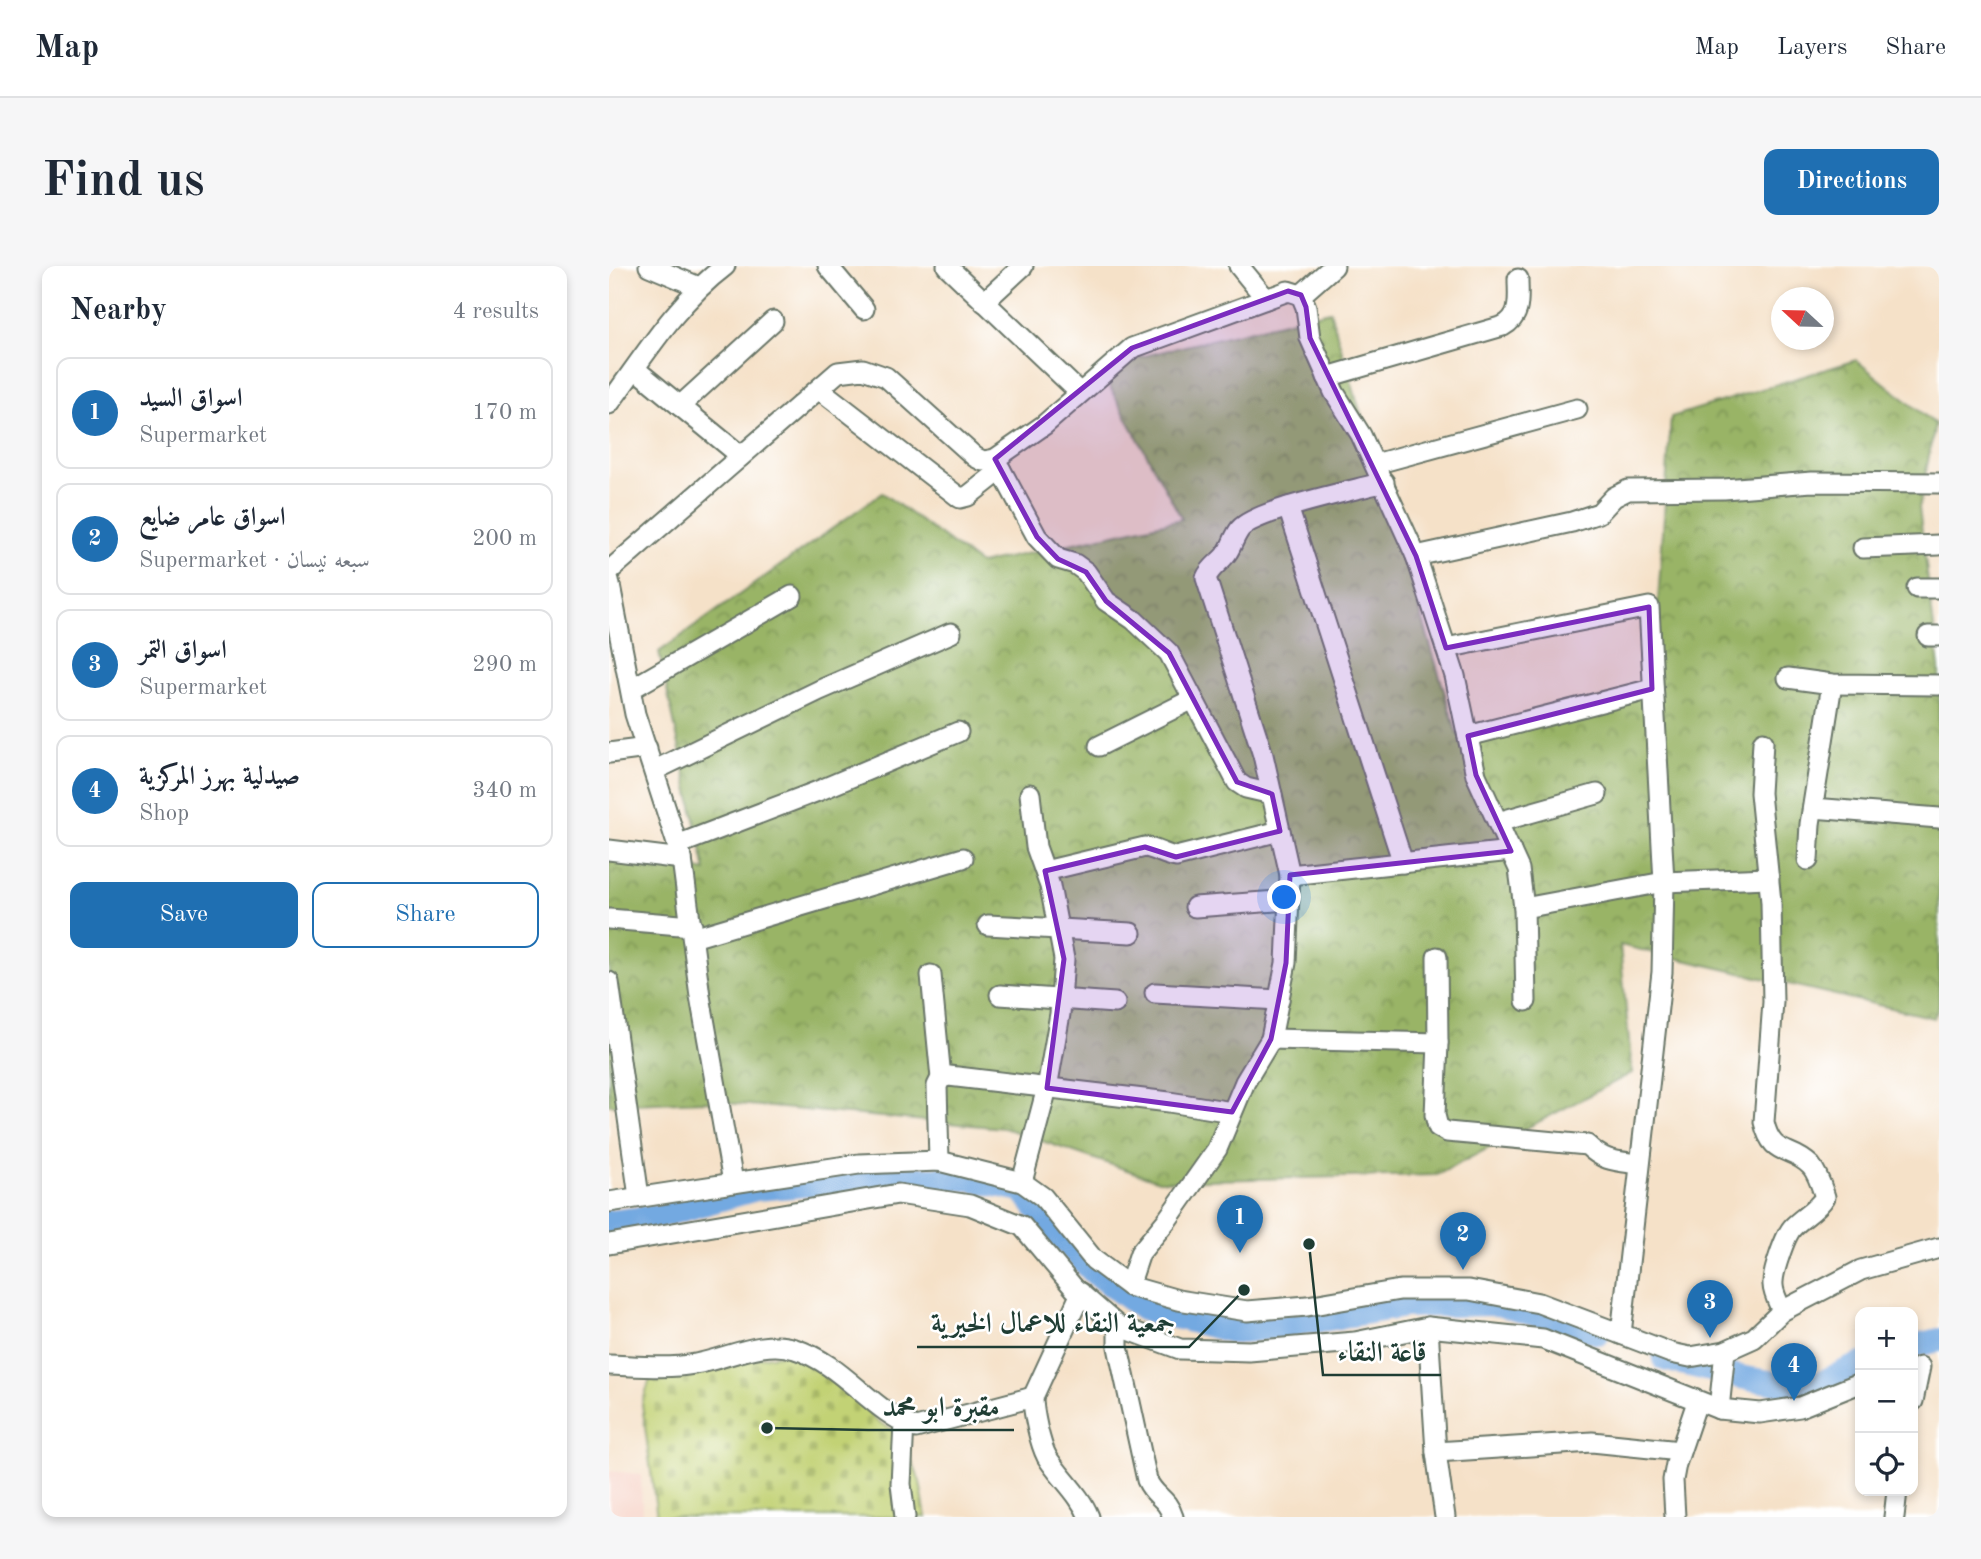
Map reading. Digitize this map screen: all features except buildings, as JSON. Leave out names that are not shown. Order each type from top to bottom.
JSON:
[{"type":"street","points":[[649,266],[699,287]]},
{"type":"street","points":[[609,404],[675,313],[699,287],[725,266]]},
{"type":"street","points":[[828,266],[864,309]]},
{"type":"street","points":[[947,266],[1080,393]]},
{"type":"street","points":[[984,302],[1023,266]]},
{"type":"street","points":[[1239,266],[1266,299]]},
{"type":"street","points":[[1301,295],[1334,266]]},
{"type":"street","points":[[1327,377],[1503,326],[1512,321],[1518,309],[1518,279]]},
{"type":"street","points":[[819,389],[960,498],[968,496],[998,465],[1132,348],[1288,291],[1301,295]]},
{"type":"street","points":[[1301,295],[1306,307],[1310,338],[1327,377],[1384,482],[1416,556],[1455,676],[1476,775],[1519,869],[1524,908],[1526,1001]]},
{"type":"street","points":[[680,406],[772,321]]},
{"type":"street","points":[[635,369],[741,456]]},
{"type":"street","points":[[609,571],[838,372],[863,369],[886,377],[975,457],[998,465],[1037,537],[1058,559],[1075,564],[1086,572],[1106,601],[1133,620],[1169,653],[1237,782],[1246,788],[1272,794]]},
{"type":"street","points":[[1375,464],[1577,409]]},
{"type":"street","points":[[1129,1286],[1140,1253],[1217,1149],[1245,1083],[1271,1039],[1286,963],[1290,875],[1263,755],[1206,578],[1212,566],[1225,556],[1240,529],[1247,523],[1287,507],[1384,482]]},
{"type":"street","points":[[1416,556],[1572,522],[1599,513],[1614,497],[1628,490],[1724,489],[1812,482],[1939,483]]},
{"type":"street","points":[[1287,507],[1403,863]]},
{"type":"street","points":[[1863,548],[1939,545]]},
{"type":"street","points":[[609,580],[623,677],[655,769],[679,852],[700,996],[733,1182]]},
{"type":"street","points":[[1917,588],[1939,588]]},
{"type":"street","points":[[623,677],[792,596]]},
{"type":"street","points":[[1446,648],[1649,607],[1664,882],[1662,972],[1621,1334]]},
{"type":"street","points":[[655,769],[820,690],[951,633]]},
{"type":"street","points":[[1788,678],[1832,684],[1939,685]]},
{"type":"street","points":[[1808,860],[1832,684]]},
{"type":"street","points":[[1468,736],[1652,689]]},
{"type":"street","points":[[1099,746],[1193,699]]},
{"type":"street","points":[[609,850],[679,852],[958,732]]},
{"type":"street","points":[[1763,742],[1761,793],[1769,878],[1773,1002],[1764,1122],[1767,1137],[1775,1146],[1811,1167],[1825,1197],[1819,1208],[1808,1213],[1790,1230],[1782,1249],[1772,1284],[1782,1311]]},
{"type":"street","points":[[609,753],[647,748]]},
{"type":"street","points":[[1022,1182],[1047,1088],[1061,1000],[1064,959],[1050,886],[1036,847],[1030,794]]},
{"type":"street","points":[[1498,822],[1597,794]]},
{"type":"street","points":[[1813,808],[1939,818]]},
{"type":"street","points":[[1045,871],[1145,847],[1163,855],[1177,857],[1280,831]]},
{"type":"street","points":[[1290,875],[1511,851]]},
{"type":"street","points":[[609,919],[692,932],[963,858]]},
{"type":"street","points":[[1524,908],[1664,882],[1769,878]]},
{"type":"street","points":[[1195,907],[1289,900]]},
{"type":"street","points":[[988,925],[1131,933]]},
{"type":"street","points":[[1437,957],[1435,1115],[1438,1127],[1447,1132],[1587,1145],[1597,1155],[1609,1160],[1639,1164]]},
{"type":"street","points":[[931,975],[941,1078],[937,1086],[939,1161]]},
{"type":"street","points":[[609,982],[616,1088],[639,1197]]},
{"type":"street","points":[[1155,993],[1279,1000]]},
{"type":"street","points":[[1000,995],[1115,1003]]},
{"type":"street","points":[[1271,1039],[1438,1043]]},
{"type":"street","points":[[941,1078],[949,1076],[1170,1102],[1231,1112]]},
{"type":"street","points":[[609,1202],[859,1164],[939,1161],[1022,1182],[1042,1197],[1094,1260],[1129,1286],[1178,1300],[1247,1311],[1307,1306],[1400,1290],[1469,1290],[1539,1303],[1671,1353],[1690,1357],[1725,1351],[1753,1338],[1782,1311],[1861,1270],[1939,1248]]},
{"type":"street","points":[[609,1244],[898,1194],[970,1205],[1022,1226],[1074,1288],[1118,1325],[1180,1349],[1249,1351],[1355,1342],[1428,1327],[1543,1339],[1719,1409],[1761,1413],[1800,1407],[1855,1385]]},
{"type":"street","points":[[1081,1293],[1033,1397],[1033,1408],[1046,1455],[1084,1504],[1089,1517]]},
{"type":"street","points":[[1118,1325],[1118,1347],[1147,1480],[1152,1492],[1167,1502],[1173,1517]]},
{"type":"street","points":[[1428,1327],[1436,1452],[1445,1517]]},
{"type":"street","points":[[609,1365],[662,1367],[695,1364],[777,1346],[794,1348],[822,1360],[872,1401],[916,1428],[1033,1397]]},
{"type":"street","points":[[1719,1409],[1725,1351]]},
{"type":"street","points":[[1918,1386],[1924,1368]]},
{"type":"street","points":[[1675,1517],[1674,1480],[1680,1451],[1697,1402]]},
{"type":"street","points":[[904,1423],[901,1484],[905,1517]]},
{"type":"street","points":[[1436,1452],[1592,1441],[1680,1451]]},
{"type":"street","points":[[1894,1517],[1896,1496]]},
{"type":"highlighted area","points":[[1288,291],[1301,295],[1306,307],[1310,338],[1416,556],[1446,648],[1649,607],[1652,689],[1468,736],[1476,775],[1511,851],[1290,875],[1286,963],[1271,1039],[1232,1112],[1047,1088],[1064,959],[1045,871],[1145,847],[1176,857],[1280,831],[1272,794],[1237,782],[1169,653],[1106,601],[1086,572],[1058,559],[1037,537],[995,459],[1132,348]]},
{"type":"shaded area","points":[[609,1471],[641,1474],[642,1517],[609,1517]]},
{"type":"green space","points":[[1330,311],[1457,734],[1652,686],[1671,417],[1856,360],[1935,424],[1919,508],[1939,668],[1939,1005],[1934,1018],[1620,945],[1632,1073],[1437,1175],[1159,1181],[1004,1128],[704,1101],[609,1105],[609,850],[706,871],[659,652],[882,493],[980,564],[1182,519],[1099,367]]},
{"type":"green space","points":[[785,1354],[831,1370],[876,1420],[902,1436],[920,1482],[926,1517],[657,1517],[642,1404],[652,1373]]},
{"type":"waterway","points":[[609,1222],[661,1216],[757,1189],[891,1178],[964,1179],[1022,1190],[1055,1232],[1094,1273],[1143,1309],[1235,1332],[1406,1306],[1497,1304],[1598,1333]]},
{"type":"waterway","points":[[1918,1345],[1939,1340]]},
{"type":"waterway","points":[[1664,1359],[1745,1378],[1810,1388],[1855,1366]]},
{"type":"place","name":"قاعة النقاء","points":[[1309,1244]]},
{"type":"place","name":"اسواق السيد","points":[[1240,1253]]},
{"type":"place","name":"اسواق عامر ضايع","points":[[1463,1270]]},
{"type":"place","name":"جمعية النقاء للاعمال الخيرية","points":[[1244,1290]]},
{"type":"place","name":"اسواق التمر","points":[[1710,1338]]},
{"type":"place","name":"صيدلية بهرز المركزية","points":[[1794,1401]]},
{"type":"place","name":"مقبرة ابو محمد","points":[[767,1428]]}]
